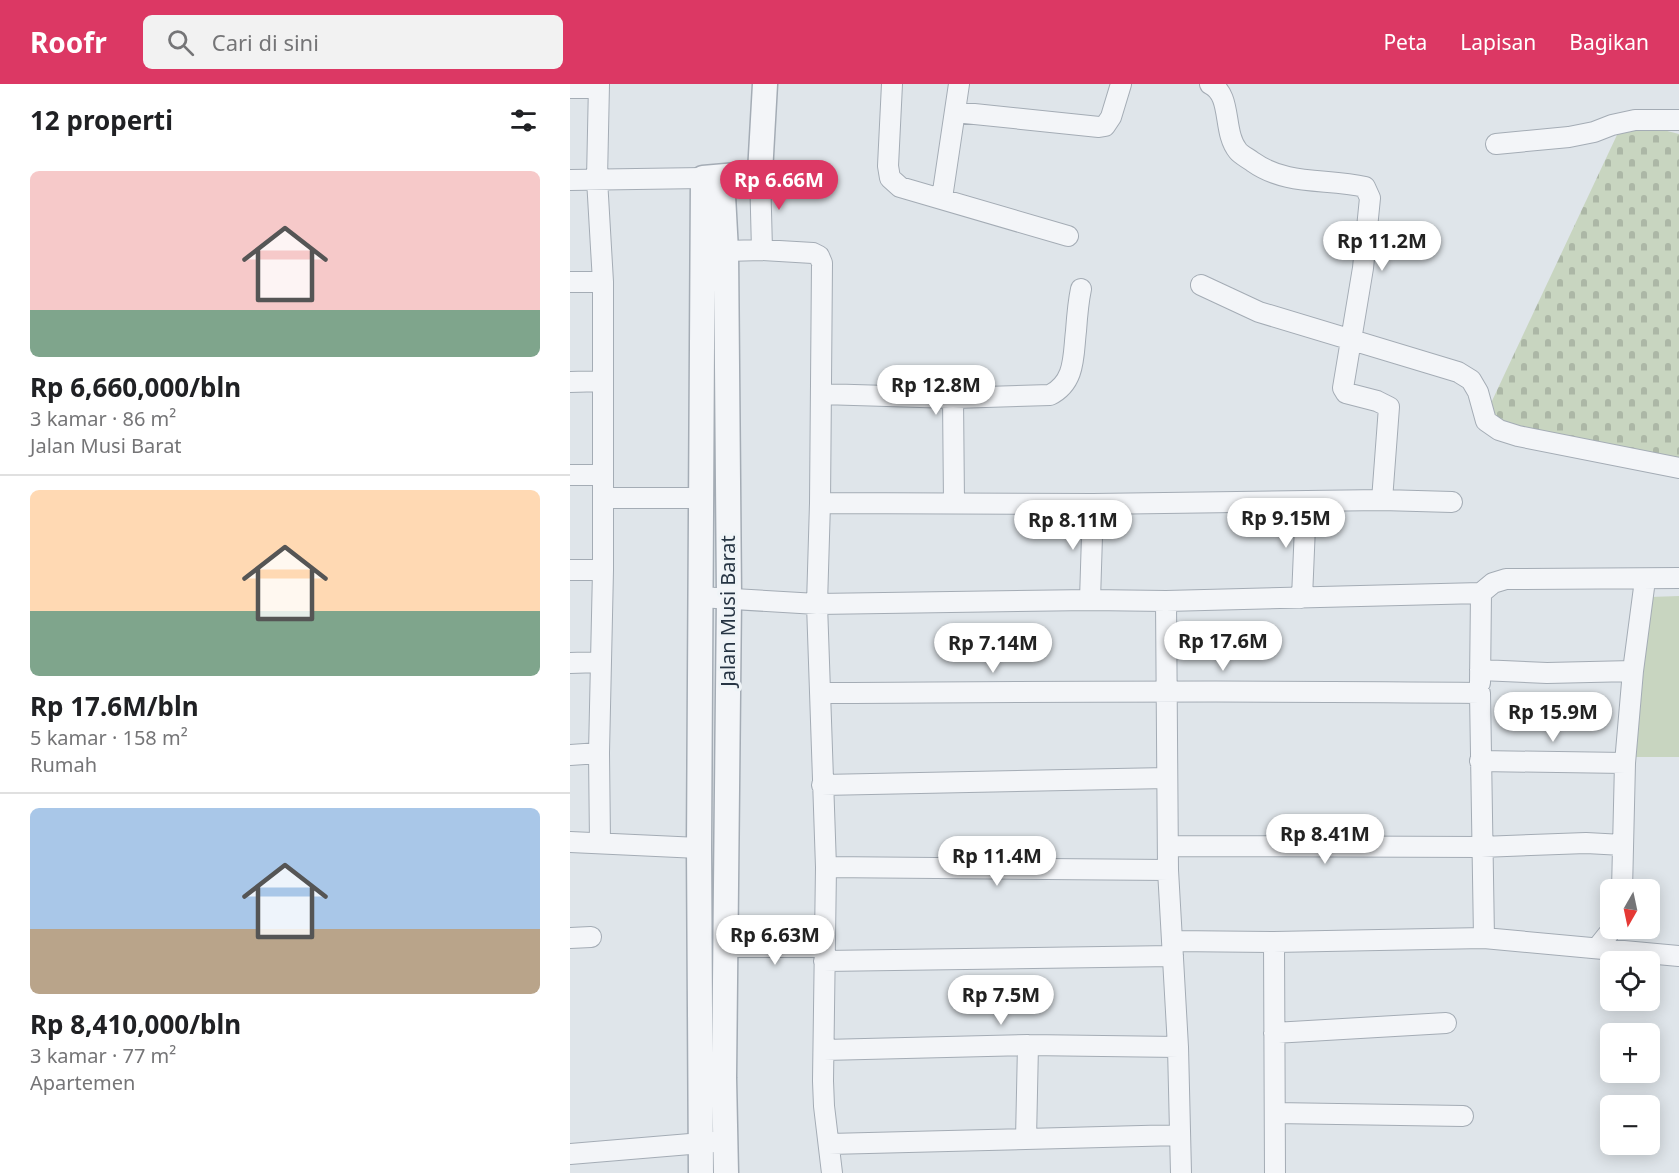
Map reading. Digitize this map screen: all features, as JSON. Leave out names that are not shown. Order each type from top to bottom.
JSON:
[{"type":"street","points":[[762,250],[760,173],[765,84]]},
{"type":"street","points":[[892,84],[888,166],[890,178],[900,187],[1068,236]]},
{"type":"street","points":[[942,198],[959,84]]},
{"type":"street","points":[[955,112],[1105,126],[1112,117],[1121,84]]},
{"type":"street","points":[[1210,84],[1218,88],[1221,94],[1229,132],[1238,152],[1260,167],[1287,178],[1365,187],[1370,198],[1352,341],[1342,381],[1346,393],[1389,407],[1383,500]]},
{"type":"street","points":[[570,88],[599,86],[597,179],[603,282],[600,842]]},
{"type":"street","points":[[1496,144],[1569,137],[1635,120],[1679,120]]},
{"type":"street","points":[[570,180],[713,178],[760,173]]},
{"type":"street","name":"Jalan Musi Barat","points":[[713,178],[726,251],[729,597],[724,1078],[726,1173]]},
{"type":"street","name":"Jalan Musi Barat","points":[[701,1173],[700,498],[713,178]]},
{"type":"street","points":[[726,251],[762,250],[813,253],[819,256],[822,262],[817,604],[826,867],[824,1106],[832,1173]]},
{"type":"street","points":[[570,282],[603,282]]},
{"type":"street","points":[[1200,285],[1259,312],[1458,372],[1471,380],[1478,392],[1486,421],[1499,430],[1518,436],[1679,468]]},
{"type":"street","points":[[821,394],[953,398],[1050,395],[1057,391],[1069,375],[1075,356],[1081,288]]},
{"type":"street","points":[[570,382],[603,381]]},
{"type":"street","points":[[953,398],[954,503]]},
{"type":"street","points":[[570,475],[603,475]]},
{"type":"street","points":[[603,498],[700,498]]},
{"type":"street","points":[[820,503],[1093,504],[1383,500],[1452,502]]},
{"type":"street","points":[[1302,598],[1306,502]]},
{"type":"street","points":[[1090,600],[1093,504]]},
{"type":"street","points":[[570,570],[603,570]]},
{"type":"street","points":[[699,597],[817,604],[1166,601],[1481,593],[1493,584],[1506,579],[1646,580],[1679,578]]},
{"type":"street","points":[[1622,879],[1625,762],[1646,580]]},
{"type":"street","points":[[1481,593],[1480,761],[1484,938]]},
{"type":"street","points":[[1166,601],[1168,870],[1178,1047],[1181,1173]]},
{"type":"street","points":[[570,663],[600,662]]},
{"type":"street","points":[[1480,670],[1547,673],[1634,671]]},
{"type":"street","points":[[820,693],[1281,690],[1480,693]]},
{"type":"street","points":[[570,755],[599,753]]},
{"type":"street","points":[[1480,761],[1625,762]]},
{"type":"street","points":[[822,785],[1167,778]]},
{"type":"street","points":[[570,842],[699,848]]},
{"type":"street","points":[[1168,846],[1481,847],[1586,843],[1623,845]]},
{"type":"street","points":[[826,867],[1168,870]]},
{"type":"street","points":[[570,938],[591,937]]},
{"type":"street","points":[[700,947],[824,954],[1173,949],[1274,942],[1484,938],[1679,956]]},
{"type":"street","points":[[1598,948],[1605,939]]},
{"type":"street","points":[[1274,942],[1275,1173]]},
{"type":"street","points":[[1274,1033],[1446,1023]]},
{"type":"street","points":[[824,1050],[1028,1045],[1178,1047]]},
{"type":"street","points":[[1026,1139],[1028,1045]]},
{"type":"street","points":[[1275,1113],[1463,1116]]},
{"type":"street","points":[[829,1144],[1180,1135]]},
{"type":"street","points":[[570,1154],[701,1144],[725,1140]]},
{"type":"green space","points":[[1624,120],[1679,134],[1679,465],[1484,418]]},
{"type":"green space","points":[[1679,596],[1679,757],[1636,757],[1650,597]]}]
